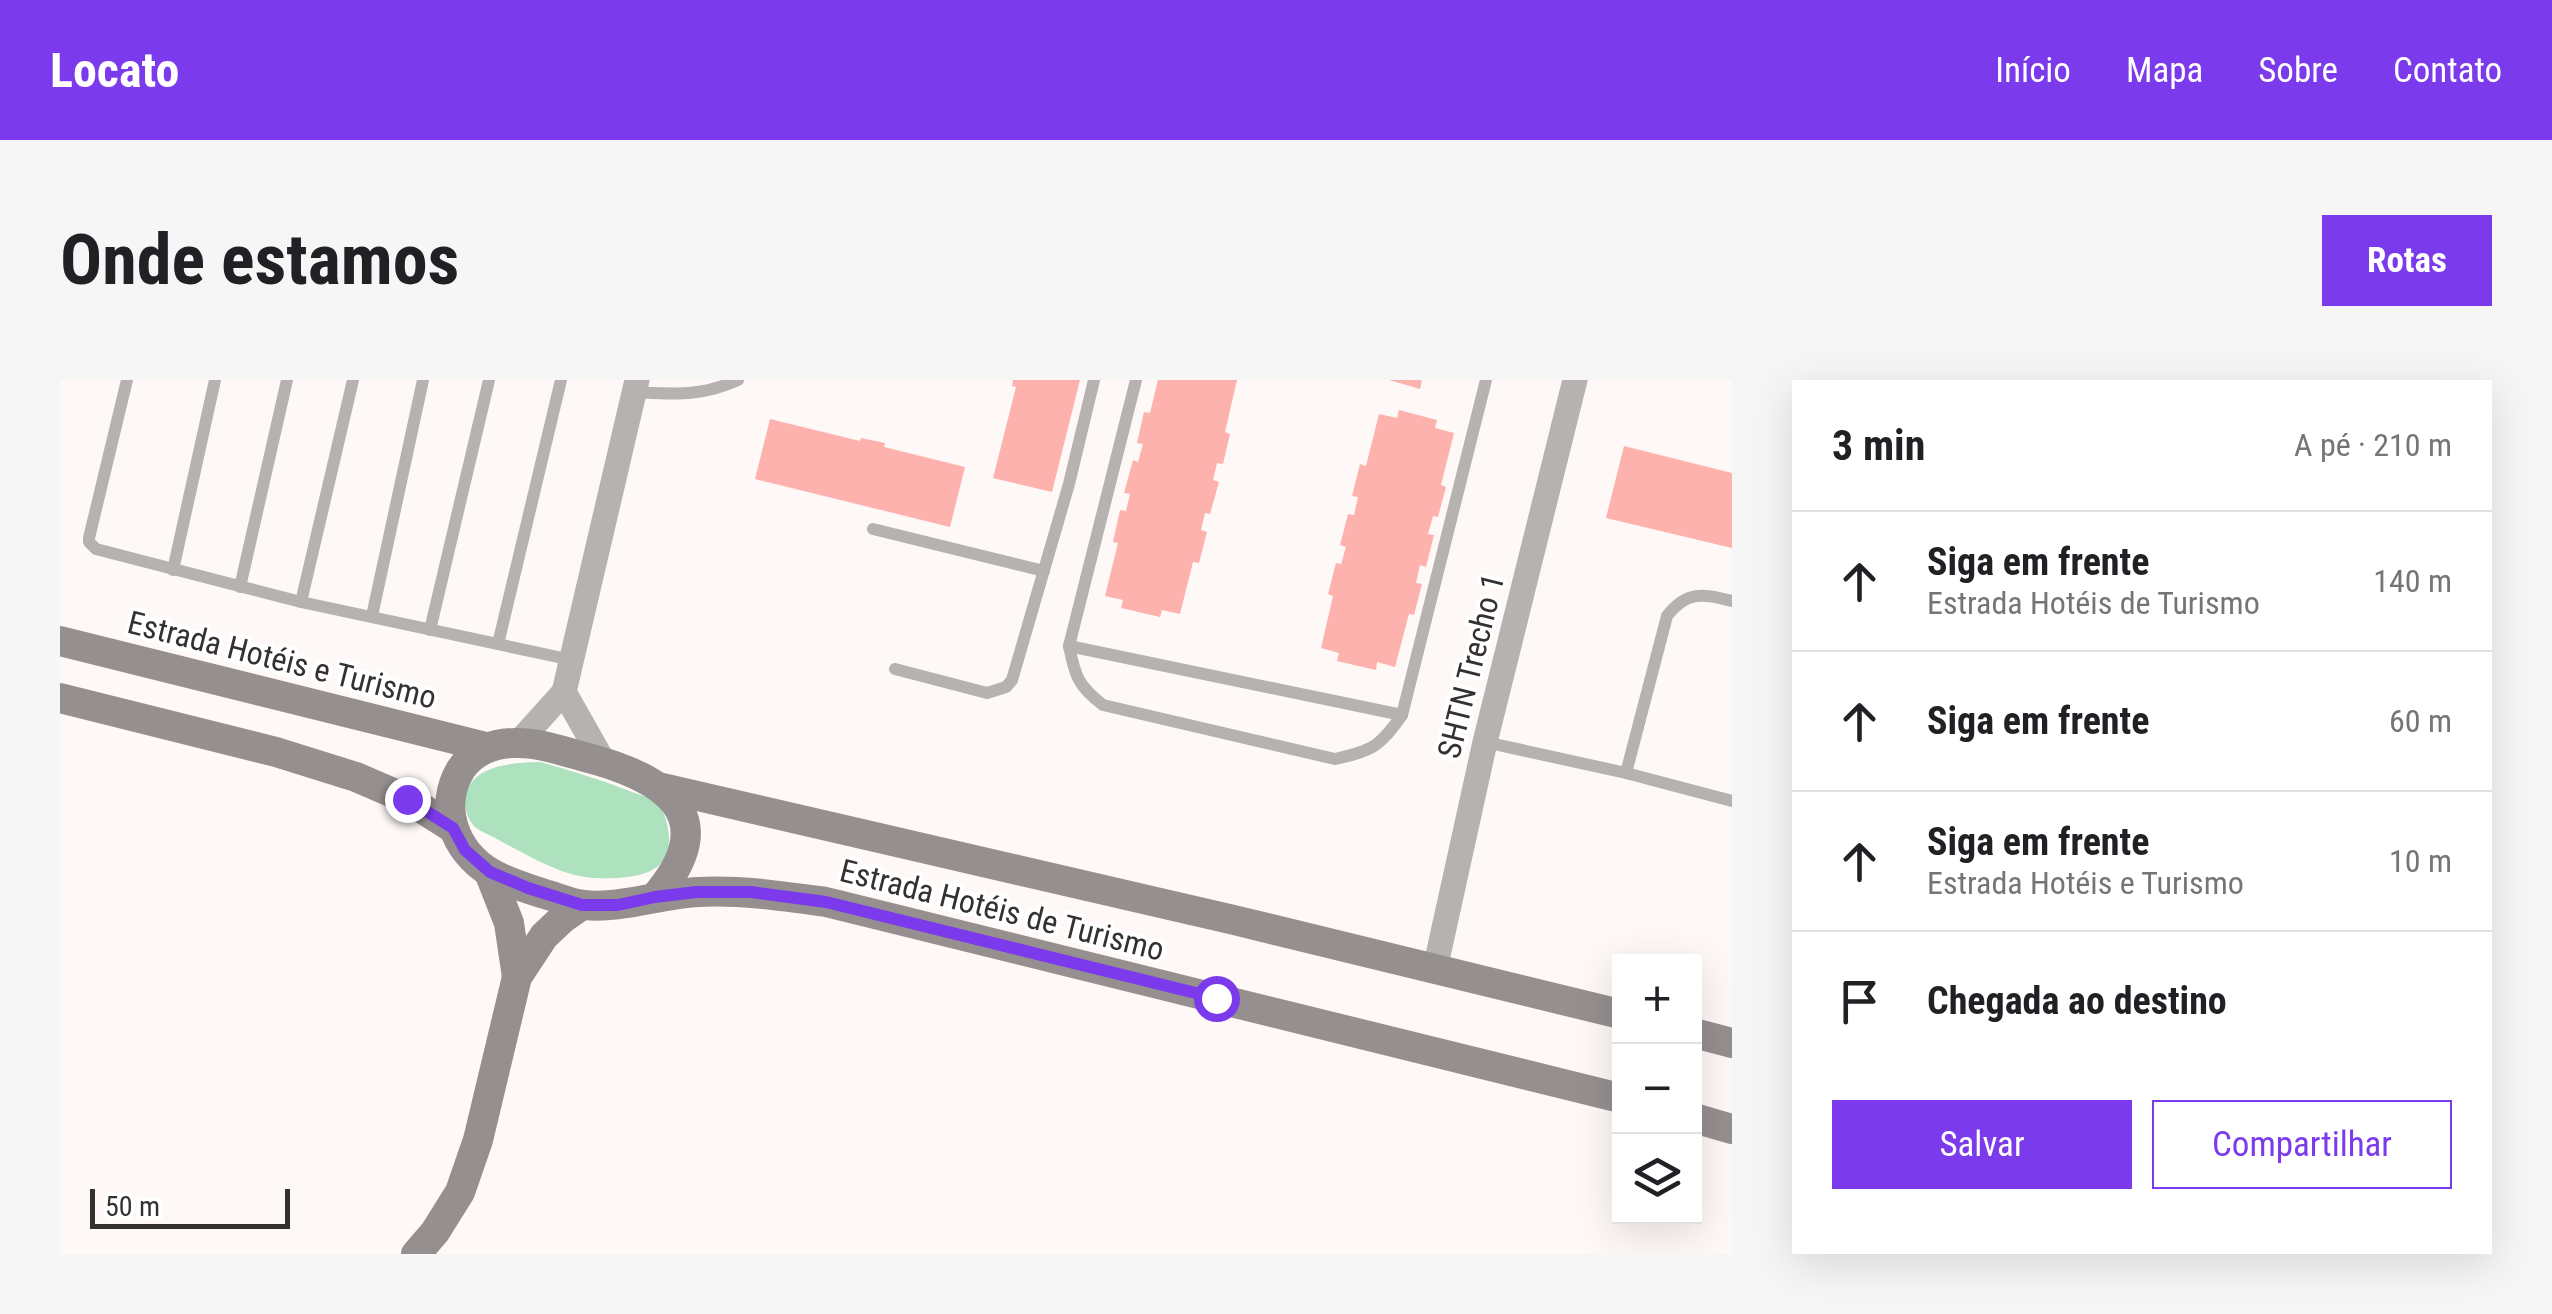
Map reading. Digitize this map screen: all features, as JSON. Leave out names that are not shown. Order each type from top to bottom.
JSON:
[{"type":"street","name":"SHTN Trecho 1","points":[[1435,970],[1484,742],[1575,380]]},
{"type":"street","points":[[518,742],[564,692],[637,383]]},
{"type":"street","name":"Estrada Hotéis e Turismo","points":[[60,642],[486,747]]},
{"type":"street","points":[[564,692],[602,761]]},
{"type":"street","points":[[60,698],[276,752],[356,777],[407,799],[453,828]]},
{"type":"street","points":[[518,742],[602,761],[663,788],[678,806],[687,826],[682,856],[673,876],[655,897],[618,905],[582,905],[490,872],[465,850],[453,828],[448,806],[454,782],[465,763],[486,747],[518,742]]},
{"type":"street","name":"Estrada Hotéis de Turismo","points":[[663,788],[1612,1012]]},
{"type":"street","points":[[490,872],[509,923],[518,977]]},
{"type":"street","name":"Estrada Hotéis de Turismo","points":[[655,897],[751,892],[826,902],[1612,1096]]},
{"type":"street","points":[[416,1254],[460,1192],[478,1140],[518,977],[544,936],[582,905]]},
{"type":"street","points":[[1702,1035],[1732,1044]]},
{"type":"street","points":[[1702,1120],[1732,1129]]},
{"type":"lane","points":[[128,380],[89,538],[96,549],[301,602],[572,660]]},
{"type":"lane","points":[[174,570],[215,380]]},
{"type":"lane","points":[[240,587],[287,380]]},
{"type":"lane","points":[[301,602],[353,380]]},
{"type":"lane","points":[[372,616],[422,380]]},
{"type":"lane","points":[[430,630],[489,380]]},
{"type":"lane","points":[[498,644],[561,380]]},
{"type":"lane","points":[[637,383],[680,394],[713,391],[738,380]]},
{"type":"lane","points":[[895,668],[987,693],[1006,687],[1012,680],[1069,484],[1094,380]]},
{"type":"lane","points":[[1136,380],[1070,646],[1075,676],[1086,692],[1103,705],[1335,759],[1365,753],[1386,738],[1402,715],[1486,380]]},
{"type":"lane","points":[[873,529],[1044,571]]},
{"type":"lane","points":[[1626,773],[1667,616],[1676,604],[1689,597],[1704,594],[1732,601]]},
{"type":"lane","points":[[1070,646],[1402,715]]},
{"type":"lane","points":[[1484,742],[1732,801]]},
{"type":"green space","points":[[540,762],[655,802],[663,811],[669,845],[658,866],[635,876],[582,877],[543,863],[475,827],[465,803],[475,779],[494,768]]},
{"type":"building","points":[[1013,380],[1080,380],[1052,492],[993,478],[1016,387],[1012,386]]},
{"type":"building","points":[[1158,380],[1237,380],[1225,432],[1230,434],[1223,464],[1217,463],[1213,480],[1219,482],[1201,530],[1207,532],[1199,563],[1193,562],[1180,614],[1162,610],[1160,617],[1121,608],[1123,600],[1105,596],[1118,543],[1113,542],[1120,510],[1126,511],[1130,494],[1124,493],[1133,460],[1138,462],[1143,444],[1137,443],[1144,412],[1150,413]]},
{"type":"building","points":[[1389,380],[1422,380],[1420,389]]},
{"type":"building","points":[[1399,410],[1437,420],[1435,428],[1454,433],[1441,485],[1446,487],[1438,517],[1433,516],[1428,534],[1434,535],[1426,567],[1420,565],[1416,583],[1422,584],[1414,615],[1409,614],[1395,667],[1377,662],[1376,670],[1337,661],[1339,653],[1321,648],[1333,596],[1328,594],[1336,563],[1341,564],[1346,547],[1340,545],[1348,514],[1354,515],[1358,497],[1352,496],[1360,464],[1366,466],[1379,414],[1397,418]]},
{"type":"building","points":[[770,419],[860,441],[861,438],[885,443],[884,447],[965,467],[950,527],[755,479]]},
{"type":"building","points":[[1624,446],[1732,473],[1732,548],[1606,518]]},
{"type":"route","points":[[407,799],[453,828],[465,850],[490,872],[582,905],[618,905],[696,892],[751,892],[826,902],[1216,998]]}]
